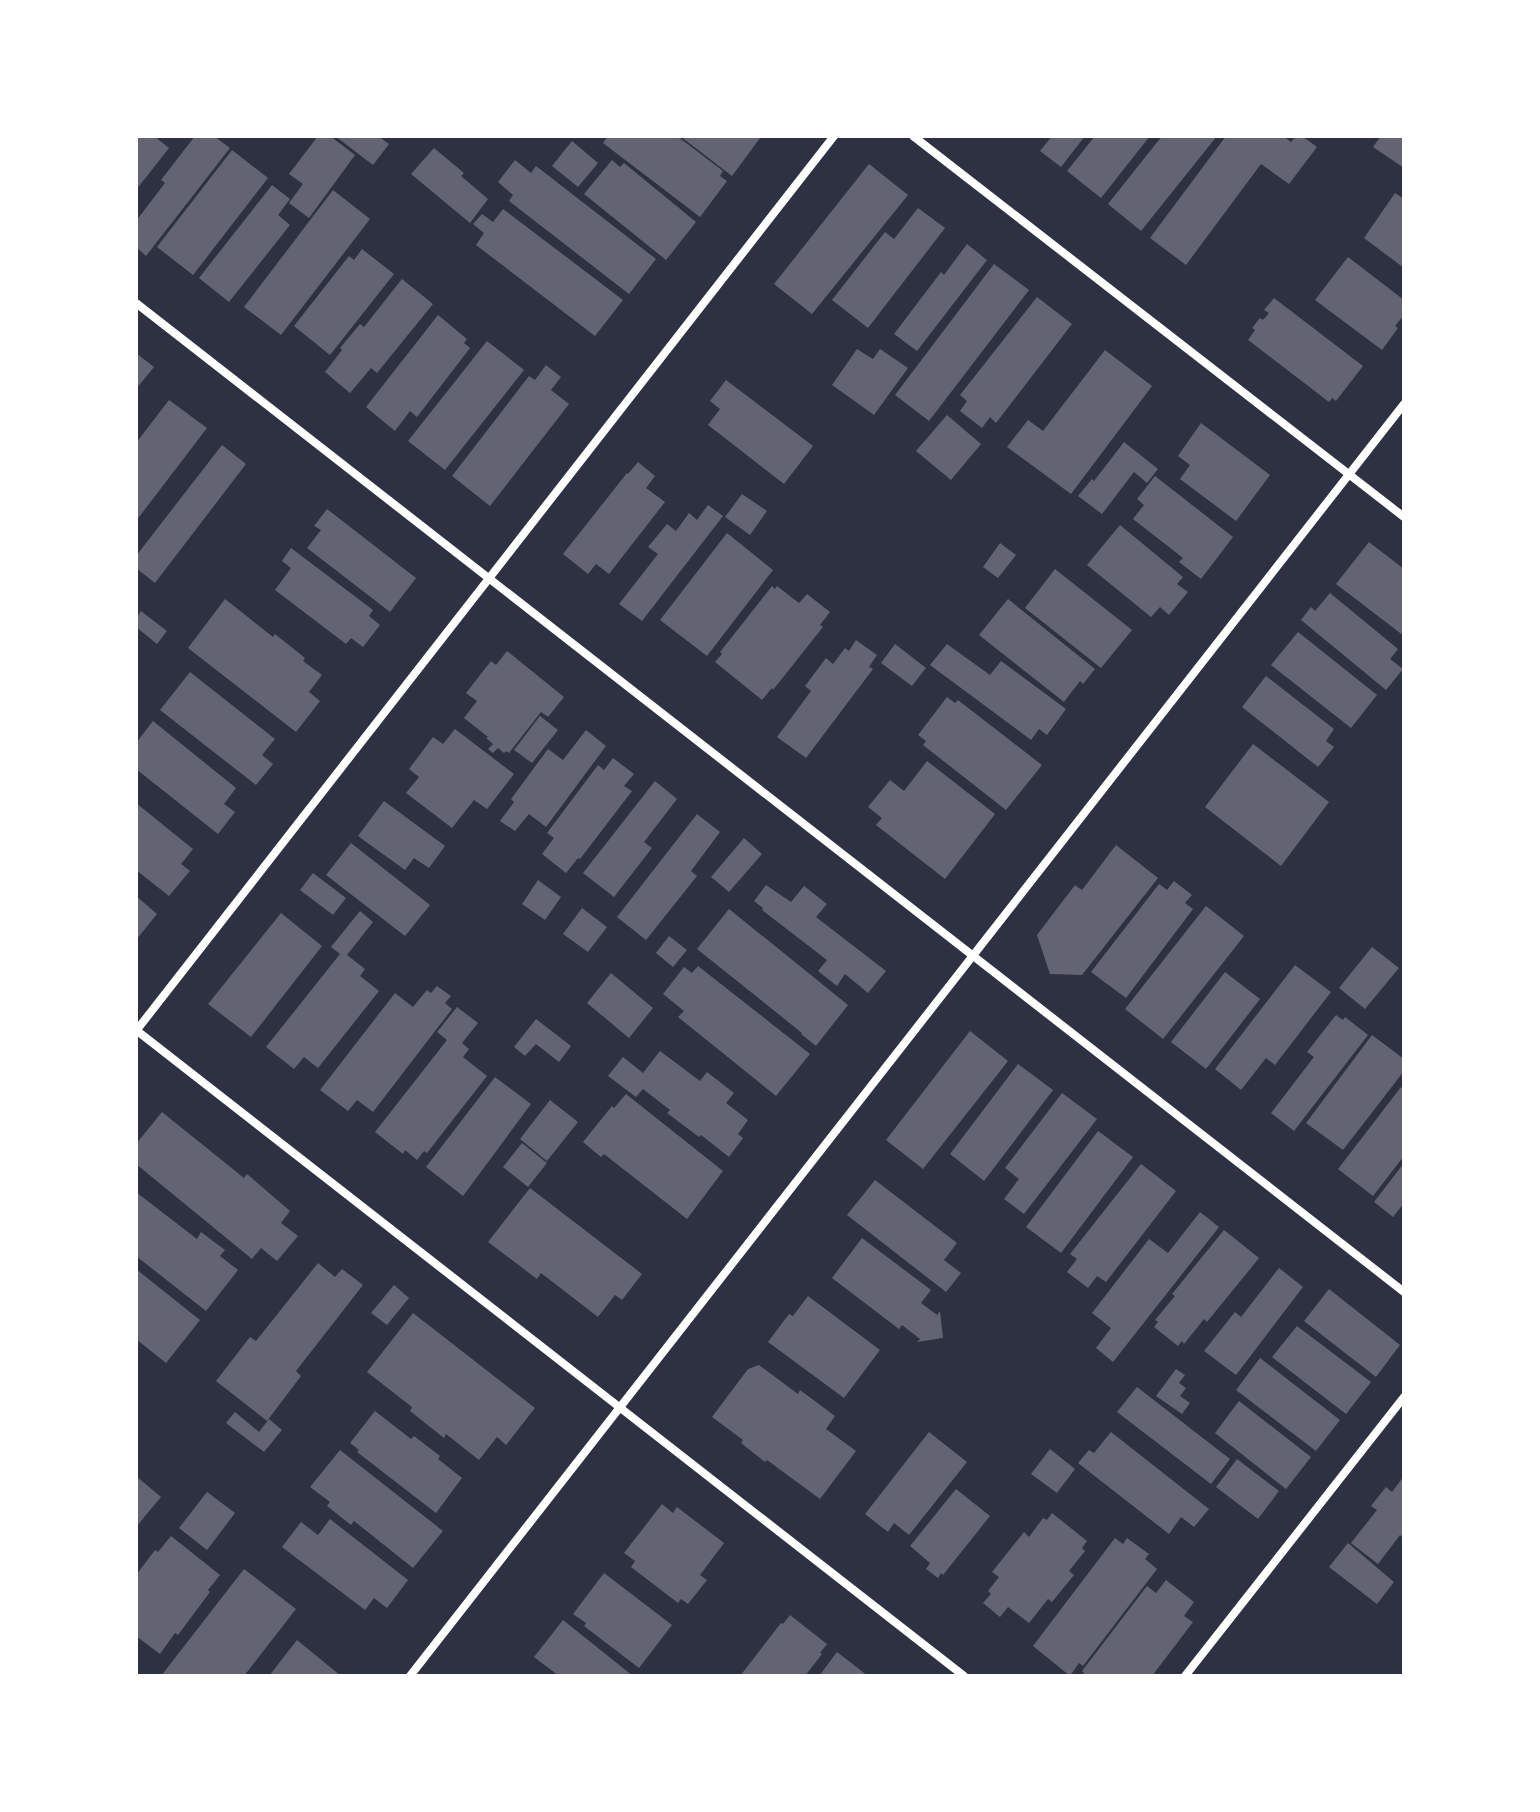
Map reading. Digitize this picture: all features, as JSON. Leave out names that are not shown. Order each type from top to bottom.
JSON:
[{"type":"street","points":[[834,136],[136,1031],[964,1676]]},
{"type":"street","points":[[913,136],[1404,517]]},
{"type":"street","points":[[136,303],[1404,1292]]},
{"type":"street","points":[[410,1676],[1404,404]]},
{"type":"street","points":[[1185,1676],[1404,1397]]},
{"type":"building","points":[[136,136],[154,136],[169,148],[136,190]]},
{"type":"building","points":[[195,136],[214,136],[230,148],[146,256],[136,247],[136,221],[165,183],[161,180]]},
{"type":"building","points":[[318,136],[330,136],[355,155],[309,218],[289,203],[303,184],[289,174]]},
{"type":"building","points":[[335,136],[378,136],[389,144],[373,165]]},
{"type":"building","points":[[608,136],[677,136],[723,171],[720,176],[727,181],[700,217],[603,143]]},
{"type":"building","points":[[680,136],[758,136],[760,138],[732,176]]},
{"type":"building","points":[[1052,136],[1085,136],[1061,167],[1040,151]]},
{"type":"building","points":[[1095,136],[1150,136],[1101,198],[1067,171]]},
{"type":"building","points":[[1162,136],[1217,136],[1141,231],[1108,204]]},
{"type":"building","points":[[1226,136],[1283,136],[1291,142],[1296,136],[1302,136],[1317,147],[1289,184],[1261,164],[1186,265],[1150,238]]},
{"type":"building","points":[[1381,136],[1404,136],[1404,168],[1373,147]]},
{"type":"building","points":[[572,141],[598,163],[578,187],[552,166]]},
{"type":"building","points":[[434,148],[464,173],[461,176],[488,199],[470,223],[411,174]]},
{"type":"building","points":[[232,150],[268,178],[193,275],[157,247]]},
{"type":"building","points":[[515,160],[531,173],[536,166],[656,259],[629,294],[509,201],[513,195],[498,182]]},
{"type":"building","points":[[612,160],[620,167],[624,163],[696,222],[666,260],[584,194]]},
{"type":"building","points":[[869,164],[908,195],[812,314],[774,284]]},
{"type":"building","points":[[272,185],[290,199],[278,215],[290,225],[229,302],[199,278]]},
{"type":"building","points":[[333,190],[370,219],[281,335],[244,307]]},
{"type":"building","points":[[1395,193],[1404,199],[1404,268],[1364,238]]},
{"type":"building","points":[[918,208],[945,228],[868,328],[832,300],[885,232],[894,239]]},
{"type":"building","points":[[503,209],[623,300],[595,336],[476,245],[484,233],[473,224],[482,214],[493,222]]},
{"type":"building","points":[[967,244],[987,260],[917,351],[894,334],[941,272],[944,275]]},
{"type":"building","points":[[362,249],[394,274],[330,355],[294,326],[349,256],[354,260]]},
{"type":"building","points":[[1348,257],[1404,300],[1404,315],[1382,350],[1315,300]]},
{"type":"building","points":[[994,264],[1029,290],[929,421],[895,395]]},
{"type":"building","points":[[402,279],[433,304],[377,373],[371,368],[350,393],[325,372],[342,350],[340,348],[360,324],[364,327]]},
{"type":"building","points":[[1037,297],[1072,324],[996,423],[990,417],[982,428],[960,411],[967,401],[960,395]]},
{"type":"building","points":[[1274,298],[1363,366],[1336,401],[1332,398],[1329,402],[1248,340],[1255,330],[1252,328],[1269,313],[1264,310]]},
{"type":"building","points":[[438,315],[467,339],[464,343],[470,348],[417,417],[410,411],[395,431],[366,407]]},
{"type":"building","points":[[487,341],[524,370],[445,470],[408,441]]},
{"type":"building","points":[[857,349],[873,359],[880,349],[908,368],[874,415],[832,385]]},
{"type":"building","points":[[1105,350],[1152,386],[1071,494],[1007,447],[1028,420],[1043,431]]},
{"type":"building","points":[[136,353],[154,367],[136,389]]},
{"type":"building","points":[[546,365],[561,377],[551,390],[569,404],[490,506],[452,476],[529,376],[535,380]]},
{"type":"building","points":[[726,380],[813,446],[784,484],[708,425],[720,409],[710,401]]},
{"type":"building","points":[[169,400],[207,428],[136,521],[136,443]]},
{"type":"building","points":[[947,415],[981,444],[951,480],[916,451]]},
{"type":"building","points":[[1201,423],[1270,475],[1236,521],[1180,479],[1190,465],[1178,456]]},
{"type":"building","points":[[1124,442],[1158,469],[1147,483],[1134,472],[1102,514],[1078,496],[1092,479],[1094,481]]},
{"type":"building","points":[[222,445],[246,464],[155,583],[136,568],[136,556]]},
{"type":"building","points":[[638,462],[655,476],[646,488],[665,502],[609,574],[596,564],[588,574],[563,554]]},
{"type":"building","points":[[1155,476],[1233,537],[1201,579],[1179,562],[1183,558],[1133,519],[1144,505],[1137,499]]},
{"type":"building","points":[[742,494],[767,511],[750,535],[725,517]]},
{"type":"building","points":[[708,505],[723,516],[642,621],[619,604],[658,554],[648,547],[667,524],[676,531],[689,513],[697,520]]},
{"type":"building","points":[[327,509],[416,578],[390,612],[307,548],[321,530],[314,526]]},
{"type":"building","points":[[1120,525],[1183,577],[1177,584],[1188,592],[1169,615],[1160,607],[1151,617],[1087,565]]},
{"type":"building","points":[[727,533],[773,570],[707,656],[660,620]]},
{"type":"building","points":[[1369,542],[1404,569],[1404,636],[1336,584]]},
{"type":"building","points":[[1000,543],[1016,555],[998,578],[983,567]]},
{"type":"building","points":[[291,548],[373,610],[369,616],[380,625],[363,647],[351,638],[346,644],[275,590],[291,568],[282,561]]},
{"type":"building","points":[[1055,569],[1132,630],[1101,668],[1025,608]]},
{"type":"building","points":[[772,586],[775,589],[777,586],[799,603],[807,594],[830,612],[820,625],[823,627],[762,700],[715,662]]},
{"type":"building","points":[[1330,593],[1398,649],[1390,659],[1403,669],[1386,690],[1301,620],[1311,607],[1315,611]]},
{"type":"building","points":[[225,599],[273,637],[275,634],[322,675],[309,692],[320,701],[296,732],[188,648]]},
{"type":"building","points":[[1008,599],[1095,669],[1083,684],[1080,681],[1064,702],[979,635]]},
{"type":"building","points":[[141,611],[167,631],[157,644],[136,627],[136,618]]},
{"type":"building","points":[[1298,632],[1377,695],[1351,728],[1271,665]]},
{"type":"building","points":[[856,640],[877,655],[869,667],[873,669],[806,758],[777,737],[811,691],[805,686],[826,658],[833,664],[845,648],[849,651]]},
{"type":"building","points":[[895,644],[926,668],[912,686],[881,663]]},
{"type":"building","points":[[947,644],[990,675],[1001,661],[1066,709],[1047,735],[1039,729],[1031,740],[930,665]]},
{"type":"building","points":[[507,651],[564,697],[548,717],[541,712],[509,753],[498,748],[493,753],[488,749],[493,744],[488,737],[464,718],[477,701],[466,693],[491,661],[496,665]]},
{"type":"building","points":[[190,672],[275,739],[262,755],[273,764],[256,785],[160,710]]},
{"type":"building","points":[[1266,676],[1334,729],[1326,741],[1334,747],[1318,767],[1242,707]]},
{"type":"building","points":[[947,697],[955,703],[958,700],[1042,765],[1006,810],[923,745],[926,741],[918,735]]},
{"type":"building","points":[[540,716],[558,730],[532,763],[514,750]]},
{"type":"building","points":[[153,721],[236,788],[224,804],[235,812],[218,834],[136,769],[136,743]]},
{"type":"building","points":[[455,729],[514,774],[487,809],[474,800],[452,828],[406,793],[419,777],[409,769],[433,737],[443,744]]},
{"type":"building","points":[[586,730],[606,746],[546,827],[529,814],[515,831],[500,821],[514,802],[511,799],[548,749],[563,760]]},
{"type":"building","points":[[1253,744],[1329,802],[1281,866],[1205,807]]},
{"type":"building","points":[[613,758],[634,774],[624,786],[632,791],[566,873],[542,854],[554,838],[547,833],[598,765],[604,770]]},
{"type":"building","points":[[927,761],[995,814],[945,879],[876,825],[882,818],[868,807],[890,780],[904,791]]},
{"type":"building","points":[[655,781],[677,799],[644,842],[652,848],[614,897],[583,873]]},
{"type":"building","points":[[384,801],[445,846],[429,868],[414,858],[405,870],[358,836]]},
{"type":"building","points":[[136,803],[193,849],[181,864],[190,871],[169,896],[136,870]]},
{"type":"building","points":[[697,814],[720,832],[691,871],[697,876],[646,940],[617,917]]},
{"type":"building","points":[[744,838],[762,854],[729,892],[711,877]]},
{"type":"building","points":[[351,843],[430,905],[405,936],[326,875]]},
{"type":"building","points":[[1116,845],[1158,878],[1082,975],[1050,974],[1037,935],[1075,885],[1082,890]]},
{"type":"building","points":[[313,873],[346,898],[333,915],[300,890]]},
{"type":"building","points":[[538,880],[561,897],[545,920],[522,904]]},
{"type":"building","points":[[1174,881],[1192,895],[1185,903],[1193,909],[1126,998],[1091,972],[1159,884],[1167,890]]},
{"type":"building","points":[[766,885],[791,902],[804,886],[827,904],[816,917],[886,971],[868,993],[845,974],[837,986],[818,971],[827,960],[754,901]]},
{"type":"building","points":[[136,896],[157,914],[136,940]]},
{"type":"building","points":[[1206,906],[1244,936],[1163,1039],[1125,1009]]},
{"type":"building","points":[[582,908],[607,927],[588,952],[563,934]]},
{"type":"building","points":[[729,909],[848,1005],[816,1046],[697,949]]},
{"type":"building","points":[[360,911],[373,922],[347,955],[365,969],[360,976],[379,991],[318,1068],[304,1057],[294,1069],[266,1047],[340,954],[331,947]]},
{"type":"building","points":[[281,913],[322,946],[251,1037],[208,1004]]},
{"type":"building","points":[[669,936],[687,950],[673,967],[656,953]]},
{"type":"building","points":[[1372,947],[1399,968],[1365,1009],[1339,988]]},
{"type":"building","points":[[1295,965],[1331,992],[1275,1065],[1266,1058],[1241,1090],[1215,1069]]},
{"type":"building","points":[[698,966],[810,1054],[776,1096],[678,1017],[684,1011],[663,994],[684,967],[692,973]]},
{"type":"building","points":[[1225,972],[1260,999],[1206,1069],[1171,1042]]},
{"type":"building","points":[[611,973],[653,1008],[629,1038],[587,1003]]},
{"type":"building","points":[[437,986],[451,996],[445,1003],[452,1009],[373,1112],[357,1100],[348,1111],[320,1090],[395,993],[413,1007],[427,990],[431,993]]},
{"type":"building","points":[[457,1007],[478,1023],[462,1043],[469,1049],[463,1057],[487,1076],[427,1153],[424,1151],[417,1160],[405,1150],[403,1154],[375,1132],[447,1040],[437,1032]]},
{"type":"building","points":[[1336,1015],[1343,1020],[1345,1017],[1368,1035],[1294,1131],[1271,1113],[1314,1057],[1307,1052]]},
{"type":"building","points":[[536,1019],[571,1046],[559,1062],[536,1044],[525,1056],[514,1047]]},
{"type":"building","points":[[970,1031],[1008,1061],[923,1169],[886,1140]]},
{"type":"building","points":[[1372,1035],[1404,1059],[1404,1071],[1343,1150],[1306,1123]]},
{"type":"building","points":[[660,1051],[700,1081],[707,1072],[734,1093],[726,1103],[748,1120],[738,1134],[743,1138],[729,1157],[667,1113],[670,1110],[643,1089],[636,1097],[608,1076],[623,1057],[643,1073]]},
{"type":"building","points":[[1018,1064],[1053,1090],[984,1181],[950,1154]]},
{"type":"building","points":[[495,1077],[531,1104],[463,1196],[426,1167]]},
{"type":"building","points":[[1401,1087],[1404,1090],[1404,1156],[1373,1196],[1338,1169]]},
{"type":"building","points":[[1062,1093],[1097,1119],[1024,1214],[1004,1199],[1019,1179],[1005,1168]]},
{"type":"building","points":[[626,1094],[723,1171],[687,1219],[604,1154],[601,1157],[583,1142],[612,1106],[614,1108]]},
{"type":"building","points":[[550,1100],[578,1122],[547,1161],[520,1139]]},
{"type":"building","points":[[162,1112],[244,1178],[247,1174],[290,1211],[281,1223],[298,1236],[277,1261],[261,1248],[252,1259],[136,1164],[136,1144]]},
{"type":"building","points":[[1098,1131],[1133,1157],[1061,1253],[1026,1227]]},
{"type":"building","points":[[522,1143],[547,1163],[528,1187],[503,1167]]},
{"type":"building","points":[[1404,1163],[1404,1203],[1393,1217],[1374,1202]]},
{"type":"building","points":[[1141,1164],[1176,1191],[1106,1282],[1097,1276],[1088,1288],[1067,1272],[1077,1259],[1070,1254]]},
{"type":"building","points":[[875,1180],[957,1243],[944,1260],[961,1273],[946,1292],[847,1215]]},
{"type":"building","points":[[530,1188],[642,1274],[622,1300],[615,1295],[598,1317],[541,1273],[537,1279],[488,1242]]},
{"type":"building","points":[[136,1192],[197,1239],[201,1232],[225,1250],[220,1256],[238,1270],[206,1311],[136,1256]]},
{"type":"building","points":[[1200,1212],[1219,1227],[1113,1362],[1096,1348],[1111,1328],[1092,1313],[1149,1239],[1168,1253]]},
{"type":"building","points":[[1224,1230],[1259,1258],[1207,1322],[1204,1319],[1184,1344],[1182,1341],[1178,1346],[1154,1327],[1158,1322],[1155,1320]]},
{"type":"building","points":[[862,1238],[931,1290],[921,1303],[937,1315],[940,1311],[943,1338],[917,1342],[920,1339],[902,1325],[899,1329],[832,1278]]},
{"type":"building","points":[[318,1263],[335,1277],[342,1269],[363,1285],[296,1371],[301,1376],[267,1421],[216,1381],[250,1337],[256,1341]]},
{"type":"building","points":[[1279,1268],[1303,1287],[1236,1375],[1204,1351],[1235,1312],[1241,1317]]},
{"type":"building","points":[[136,1269],[200,1320],[166,1363],[136,1339]]},
{"type":"building","points":[[394,1285],[409,1298],[387,1325],[371,1313]]},
{"type":"building","points":[[1329,1289],[1400,1345],[1376,1377],[1304,1321]]},
{"type":"building","points":[[808,1296],[880,1350],[844,1398],[768,1342],[789,1314],[793,1316]]},
{"type":"building","points":[[413,1313],[535,1408],[506,1445],[497,1437],[479,1460],[446,1434],[444,1438],[410,1411],[412,1407],[367,1372]]},
{"type":"building","points":[[1297,1326],[1371,1382],[1346,1414],[1272,1357]]},
{"type":"building","points":[[1260,1358],[1340,1420],[1316,1451],[1236,1390]]},
{"type":"building","points":[[759,1365],[835,1416],[826,1429],[856,1451],[820,1499],[767,1460],[765,1462],[741,1443],[743,1440],[712,1417],[748,1369]]},
{"type":"building","points":[[1176,1369],[1185,1375],[1179,1383],[1186,1388],[1180,1396],[1190,1403],[1182,1414],[1156,1396]]},
{"type":"building","points":[[1137,1387],[1230,1459],[1211,1484],[1117,1412]]},
{"type":"building","points":[[1239,1401],[1311,1457],[1286,1489],[1215,1433]]},
{"type":"building","points":[[375,1411],[411,1439],[414,1436],[440,1456],[438,1459],[462,1478],[436,1513],[357,1452],[359,1450],[350,1443]]},
{"type":"building","points":[[235,1412],[259,1432],[269,1419],[282,1430],[264,1452],[226,1423]]},
{"type":"building","points":[[929,1432],[967,1462],[909,1535],[894,1523],[888,1532],[865,1514]]},
{"type":"building","points":[[1111,1432],[1209,1509],[1194,1527],[1181,1517],[1169,1534],[1078,1463],[1089,1450],[1094,1453]]},
{"type":"building","points":[[1050,1449],[1075,1469],[1057,1493],[1031,1474]]},
{"type":"building","points":[[340,1450],[443,1531],[413,1568],[354,1521],[351,1525],[327,1506],[330,1502],[310,1487]]},
{"type":"building","points":[[1237,1459],[1279,1491],[1258,1519],[1216,1487]]},
{"type":"building","points":[[136,1476],[161,1497],[136,1527]]},
{"type":"building","points":[[1404,1476],[1404,1538],[1400,1535],[1378,1564],[1351,1543],[1377,1510],[1371,1506],[1386,1487],[1392,1492]]},
{"type":"building","points":[[956,1489],[990,1516],[938,1578],[926,1569],[930,1563],[910,1546]]},
{"type":"building","points":[[207,1492],[235,1513],[207,1550],[179,1528]]},
{"type":"building","points":[[662,1504],[673,1513],[677,1507],[724,1543],[700,1575],[707,1580],[688,1604],[681,1599],[678,1603],[631,1567],[635,1561],[624,1553]]},
{"type":"building","points":[[1052,1513],[1087,1541],[1082,1548],[1085,1551],[1069,1571],[1074,1575],[1052,1602],[1048,1599],[1029,1623],[1008,1607],[1000,1617],[983,1603],[999,1577],[992,1572],[1024,1532],[1029,1537],[1043,1518],[1047,1520]]},
{"type":"building","points":[[330,1519],[408,1580],[387,1608],[374,1598],[365,1610],[282,1547],[301,1522],[318,1535]]},
{"type":"building","points":[[171,1536],[220,1575],[178,1635],[175,1633],[160,1654],[136,1636],[136,1575],[155,1550],[158,1552]]},
{"type":"building","points":[[1115,1538],[1123,1544],[1127,1538],[1149,1554],[1145,1559],[1157,1569],[1083,1666],[1079,1663],[1070,1676],[1033,1646]]},
{"type":"building","points":[[1348,1543],[1394,1582],[1377,1604],[1329,1567]]},
{"type":"building","points":[[244,1569],[296,1609],[244,1676],[161,1676]]},
{"type":"building","points":[[604,1573],[672,1625],[639,1668],[573,1614]]},
{"type":"building","points":[[1166,1580],[1194,1602],[1184,1616],[1193,1622],[1152,1676],[1082,1676],[1082,1671],[1147,1586],[1156,1593]]},
{"type":"building","points":[[790,1615],[827,1644],[805,1676],[740,1676],[781,1623]]},
{"type":"building","points":[[563,1620],[633,1676],[559,1676],[534,1657]]},
{"type":"building","points":[[297,1640],[341,1676],[269,1676]]},
{"type":"building","points":[[837,1652],[868,1676],[819,1676]]}]
